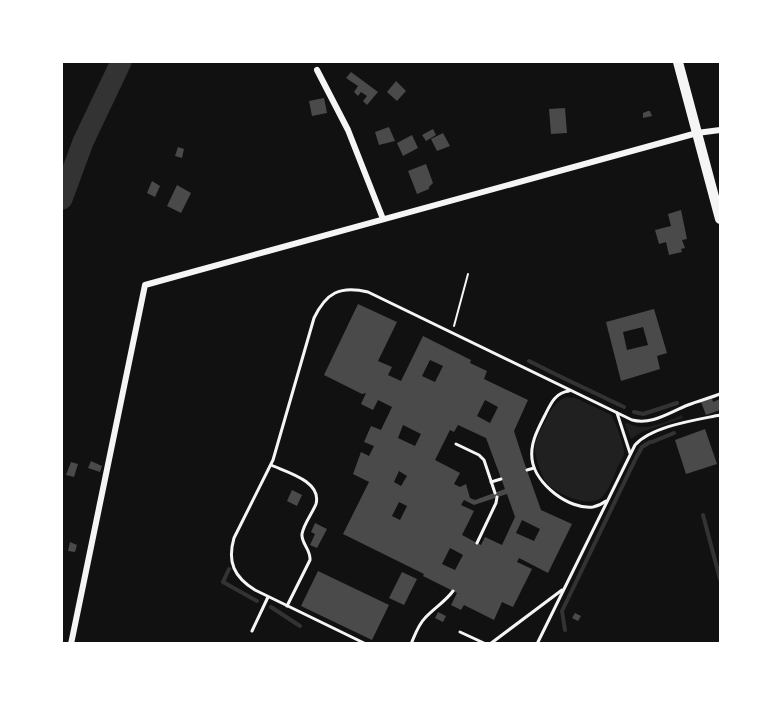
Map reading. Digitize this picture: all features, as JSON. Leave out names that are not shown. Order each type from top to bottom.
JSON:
[{"type":"main road","points":[[678,62],[720,215]]},
{"type":"street","points":[[317,70],[348,130],[383,219]]},
{"type":"street","points":[[71,644],[145,285],[697,133],[720,130]]},
{"type":"lane","points":[[366,644],[268,597],[244,583],[232,568],[230,550],[234,538],[271,465],[314,318],[325,299],[340,291],[350,289],[368,292],[617,413],[643,423],[720,394]]},
{"type":"lane","points":[[571,391],[562,392],[554,398],[536,433],[531,448],[534,468],[550,490],[567,500],[587,507],[596,507],[606,501]]},
{"type":"lane","points":[[617,413],[630,453]]},
{"type":"lane","points":[[537,644],[630,453],[640,440],[647,435],[687,422],[720,415]]},
{"type":"lane","points":[[456,444],[479,455],[484,460],[496,495],[496,503],[477,543]]},
{"type":"lane","points":[[271,465],[309,484],[315,489],[317,496],[302,531],[302,538],[310,554],[310,560],[287,606]]},
{"type":"lane","points":[[527,470],[534,468]]},
{"type":"lane","points":[[491,482],[501,479]]},
{"type":"lane","points":[[490,644],[564,589]]},
{"type":"lane","points":[[411,644],[425,618],[447,600],[453,591]]},
{"type":"lane","points":[[252,631],[268,597]]},
{"type":"lane","points":[[460,632],[486,644]]},
{"type":"path","points":[[452,332],[468,274]]},
{"type":"shaded area","points":[[567,397],[576,398],[611,415],[623,445],[624,456],[611,483],[604,495],[596,501],[581,501],[551,487],[545,480],[537,462],[535,445],[539,434],[554,406]]},
{"type":"shaded area","points":[[682,415],[683,418],[642,432],[631,439],[625,424],[648,427]]},
{"type":"building","points":[[351,72],[378,92],[367,105],[363,101],[367,96],[361,92],[358,96],[354,92],[358,86],[346,78]]},
{"type":"building","points":[[396,81],[406,91],[397,101],[387,92]]},
{"type":"building","points":[[324,98],[327,113],[312,116],[309,101]]},
{"type":"building","points":[[565,108],[567,133],[551,134],[549,109]]},
{"type":"building","points":[[648,111],[652,116],[643,118],[643,113]]},
{"type":"building","points":[[389,127],[395,141],[379,145],[375,132]]},
{"type":"building","points":[[433,129],[436,135],[426,141],[422,135]]},
{"type":"building","points":[[443,133],[450,146],[437,151],[431,139]]},
{"type":"building","points":[[412,135],[418,148],[403,156],[397,143]]},
{"type":"building","points":[[178,147],[184,149],[182,158],[175,156]]},
{"type":"building","points":[[426,164],[433,183],[429,189],[417,194],[408,171]]},
{"type":"building","points":[[152,181],[160,186],[155,197],[147,193]]},
{"type":"building","points":[[177,185],[191,193],[181,213],[167,206]]},
{"type":"building","points":[[681,210],[687,239],[682,240],[685,248],[681,249],[682,252],[669,255],[666,242],[659,244],[655,230],[671,226],[668,214]]},
{"type":"building","points":[[358,304],[397,322],[378,361],[392,367],[388,375],[401,381],[423,336],[471,360],[470,363],[487,371],[484,379],[528,400],[514,431],[541,510],[572,524],[548,573],[519,558],[517,562],[532,569],[513,607],[502,602],[494,620],[464,605],[461,610],[451,605],[457,593],[343,534],[369,482],[353,474],[361,452],[369,456],[374,446],[364,442],[371,426],[381,430],[392,407],[378,400],[373,410],[361,404],[366,393],[362,394],[324,375]],"holes":[[[430,360],[443,366],[435,382],[422,376]],[[485,400],[498,407],[490,423],[477,416]],[[403,425],[421,434],[415,446],[398,438]],[[458,425],[486,438],[505,489],[475,500],[470,498],[466,484],[460,487],[454,484],[460,473],[435,460],[450,430],[454,432]],[[399,471],[407,476],[401,486],[394,482]],[[507,494],[515,517],[502,545],[485,537],[481,545],[462,535],[474,511],[461,505],[464,500],[474,505]],[[399,502],[407,506],[400,520],[392,516]],[[522,520],[540,529],[534,541],[516,533]],[[450,548],[463,555],[455,570],[442,564]]]},
{"type":"building","points":[[654,309],[667,353],[657,356],[660,369],[621,381],[606,322]],"holes":[[[643,327],[648,345],[627,350],[623,332]]]},
{"type":"building","points":[[712,398],[713,402],[720,399],[720,410],[706,415],[701,402]]},
{"type":"building","points":[[705,429],[717,464],[686,474],[675,440]]},
{"type":"building","points":[[91,461],[102,466],[100,472],[88,468]]},
{"type":"building","points":[[71,462],[78,464],[74,477],[66,475]]},
{"type":"building","points":[[292,490],[302,495],[297,506],[287,501]]},
{"type":"building","points":[[315,523],[327,529],[317,548],[310,545],[315,534],[311,532]]},
{"type":"building","points":[[70,542],[77,545],[75,552],[68,551]]},
{"type":"building","points":[[318,571],[389,605],[372,640],[301,606]]},
{"type":"building","points":[[402,572],[417,579],[404,605],[389,598]]},
{"type":"building","points":[[438,612],[446,616],[443,622],[435,618]]},
{"type":"building","points":[[575,613],[581,616],[578,621],[572,618]]},
{"type":"waterway","points":[[62,199],[83,142],[121,62]]},
{"type":"waterway","points":[[529,361],[553,373]]},
{"type":"waterway","points":[[555,374],[624,407]]},
{"type":"waterway","points":[[634,412],[643,414],[677,403]]},
{"type":"waterway","points":[[652,442],[674,433]]},
{"type":"waterway","points":[[636,458],[642,447],[650,442]]},
{"type":"waterway","points":[[565,630],[562,611],[635,460]]},
{"type":"waterway","points":[[703,515],[720,579]]},
{"type":"waterway","points":[[229,569],[223,582],[257,601]]},
{"type":"waterway","points":[[271,607],[300,626]]}]
